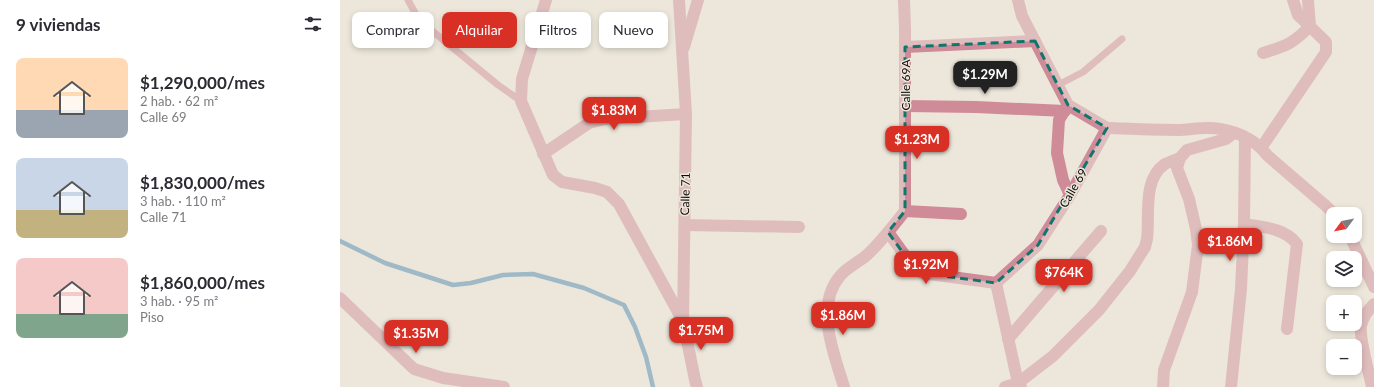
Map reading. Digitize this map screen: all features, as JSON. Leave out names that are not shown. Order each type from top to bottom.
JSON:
[{"type":"street","points":[[546,0],[522,79],[521,101],[543,154],[553,175],[562,182],[595,188],[607,192],[620,204],[683,321]]},
{"type":"street","name":"Calle 71","points":[[679,0],[686,114],[683,321],[697,387]]},
{"type":"street","points":[[682,54],[698,0]]},
{"type":"street","name":"Calle 69A","points":[[904,0],[905,211]]},
{"type":"street","points":[[1018,0],[1022,16],[1058,85],[1067,108]]},
{"type":"street","points":[[1261,148],[1326,52],[1326,42],[1298,14],[1293,0]]},
{"type":"street","points":[[1262,54],[1287,45],[1300,37],[1310,26],[1308,0]]},
{"type":"street","points":[[905,47],[1035,41]]},
{"type":"street","points":[[905,106],[1067,108],[1107,128],[1179,130],[1219,128],[1254,141],[1268,156],[1327,207]]},
{"type":"street","points":[[1067,108],[1059,120],[1057,153],[1063,180],[1070,195]]},
{"type":"street","points":[[543,154],[589,123],[604,119],[686,114]]},
{"type":"street","name":"Calle 69","points":[[996,283],[1038,245],[1070,195],[1107,128]]},
{"type":"street","points":[[1164,387],[1164,370],[1192,292],[1198,245],[1193,214],[1177,168],[1180,158],[1187,150],[1240,135]]},
{"type":"street","points":[[1231,387],[1241,289],[1244,224],[1240,135]]},
{"type":"street","points":[[1005,387],[1020,385],[1053,356],[1098,310],[1130,271],[1145,246],[1147,239],[1150,185],[1157,172],[1165,164],[1180,158]]},
{"type":"street","points":[[844,387],[834,354],[827,320],[828,300],[841,275],[867,254],[905,211],[961,214]]},
{"type":"street","points":[[1244,224],[1276,230],[1292,237],[1297,244],[1287,329]]},
{"type":"street","points":[[684,225],[799,227]]},
{"type":"street","points":[[1008,339],[1101,231]]},
{"type":"street","points":[[888,232],[914,268],[922,273],[996,283],[1020,385]]},
{"type":"street","points":[[1353,243],[1374,287]]},
{"type":"street","points":[[340,298],[414,369],[443,378],[504,387]]},
{"type":"street","points":[[1372,387],[1361,326],[1366,314],[1374,304]]},
{"type":"lane","points":[[408,0],[419,20],[498,85],[521,101]]},
{"type":"lane","points":[[1058,85],[1083,72],[1122,39]]},
{"type":"highlighted area","points":[[1035,41],[1068,105],[1107,128],[1038,245],[996,283],[922,273],[914,268],[888,232],[905,211],[905,47]]},
{"type":"waterway","points":[[340,241],[385,263],[453,285],[471,283],[503,275],[533,274],[584,288],[624,305],[635,327],[646,357],[653,387]]}]
